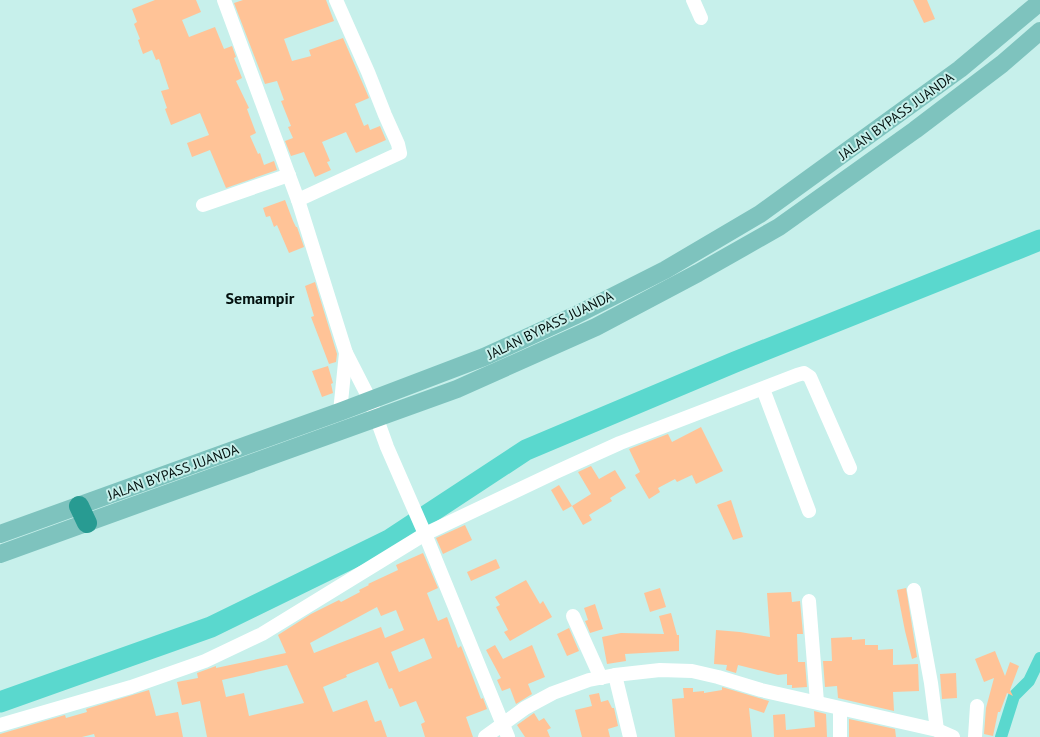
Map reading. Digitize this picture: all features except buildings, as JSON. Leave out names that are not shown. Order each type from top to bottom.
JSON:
[{"type":"main road","name":"JALAN BYPASS JUANDA","points":[[0,554],[83,514],[370,400],[484,357],[576,315],[664,270],[760,214],[954,73],[1040,2]]},
{"type":"main road","name":"JALAN BYPASS JUANDA","points":[[0,534],[83,514],[376,420],[457,389],[596,327],[698,273],[779,227],[916,130],[1002,64],[1040,31]]},
{"type":"main road","points":[[638,282],[646,288],[649,298]]},
{"type":"street","points":[[224,0],[298,200],[346,353],[370,400],[376,420],[424,531],[505,731]]},
{"type":"street","points":[[298,200],[400,153],[368,72],[336,0]]},
{"type":"street","points":[[694,0],[700,18]]},
{"type":"street","points":[[203,205],[289,175]]},
{"type":"street","points":[[340,412],[346,353]]},
{"type":"street","points":[[0,726],[131,687],[205,660],[262,634],[424,531],[620,443],[804,373],[808,375],[850,468]]},
{"type":"street","points":[[763,388],[809,511]]},
{"type":"street","points":[[914,590],[931,683],[937,730]]},
{"type":"street","points":[[809,601],[817,702]]},
{"type":"street","points":[[573,616],[608,677],[630,737]]},
{"type":"street","points":[[486,737],[494,732],[505,731],[525,708],[553,693],[589,680],[660,670],[692,671],[840,709],[937,730],[954,737]]},
{"type":"street","points":[[975,737],[977,706]]},
{"type":"street","points":[[840,709],[840,737]]},
{"type":"waterway","points":[[0,702],[211,627],[389,540],[526,450],[735,362],[1040,240]]},
{"type":"waterway","points":[[1001,737],[1014,696],[1029,681],[1040,658]]},
{"type":"district","name":"Semampir","points":[[260,298]]}]
